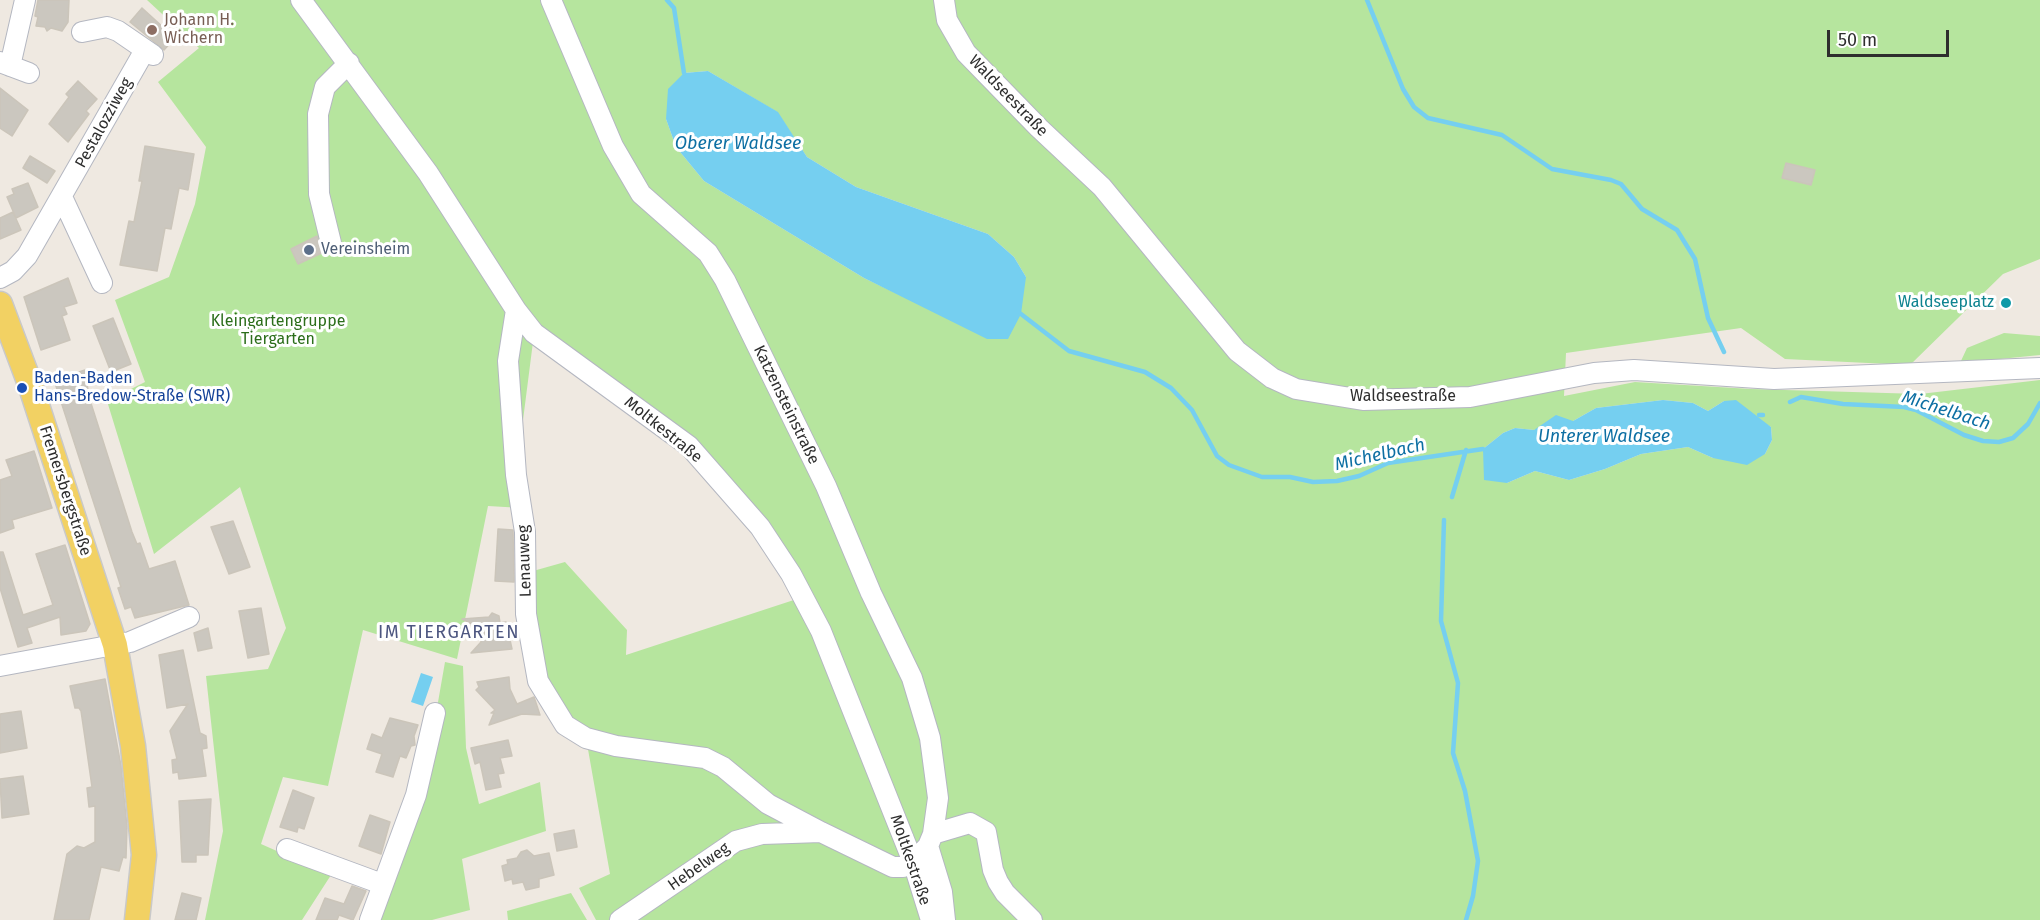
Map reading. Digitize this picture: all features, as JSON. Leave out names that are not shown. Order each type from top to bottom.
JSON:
[{"type":"main road","name":"Fremersbergstraße","points":[[0,304],[30,384],[115,645],[133,746],[144,855],[137,920]]},
{"type":"street","points":[[13,67],[25,0]]},
{"type":"street","name":"Moltkestraße","points":[[302,0],[428,173],[534,333],[689,446],[760,527],[791,574],[821,631],[913,862],[931,920]]},
{"type":"street","name":"Katzensteinstraße","points":[[551,0],[617,153],[641,194],[708,253],[725,280],[826,486],[915,688],[930,738],[936,774],[938,798],[930,840],[942,892],[945,920]]},
{"type":"street","name":"Waldseestraße","points":[[944,0],[947,20],[966,53],[1109,195],[1237,351],[1272,378],[1296,389],[1363,400],[1470,397],[1594,373],[1634,370],[1774,379],[2040,368]]},
{"type":"street","name":"Pestalozziweg","points":[[0,278],[13,271],[27,256],[149,53],[118,30],[94,27],[82,32]]},
{"type":"street","points":[[331,243],[319,194],[318,114],[325,87],[349,63]]},
{"type":"street","points":[[62,197],[102,283]]},
{"type":"street","name":"Lenauweg","points":[[516,309],[508,361],[516,475],[525,531],[526,614],[538,681],[565,725],[586,738],[615,746],[705,758],[723,767],[768,804]]},
{"type":"street","points":[[0,666],[130,642],[189,616]]},
{"type":"street","points":[[370,920],[416,795],[435,713]]},
{"type":"street","name":"Hebelweg","points":[[768,804],[893,867],[903,867],[913,862]]},
{"type":"street","points":[[913,862],[930,840],[970,823],[986,832],[993,870],[998,882],[1005,893],[1032,920]]},
{"type":"street","name":"Hebelweg","points":[[620,920],[736,841],[762,834],[821,832]]},
{"type":"street","points":[[287,849],[382,884]]},
{"type":"green space","name":"Kleingartengruppe Tiergarten","points":[[147,0],[2040,0],[2040,259],[2003,274],[1910,365],[1785,359],[1741,328],[1566,353],[1564,396],[1635,382],[1751,389],[1920,394],[2040,380],[2040,920],[596,920],[579,888],[610,874],[586,738],[538,681],[526,573],[565,562],[627,630],[626,655],[803,597],[720,479],[534,334],[516,475],[522,508],[488,506],[457,659],[363,630],[328,786],[283,777],[261,844],[331,875],[302,920],[205,920],[223,831],[206,676],[268,669],[286,628],[240,487],[154,554],[107,401],[145,382],[115,300],[169,277],[195,204],[206,147],[158,82],[199,48]],"holes":[[[708,71],[777,112],[807,157],[856,187],[988,234],[1014,257],[1026,277],[925,307],[864,278],[704,181],[676,147],[666,119],[684,73]],[[1663,400],[1693,403],[1708,411],[1724,401],[1771,427],[1772,440],[1765,454],[1713,458],[1688,447],[1641,454],[1605,469],[1569,480],[1535,471],[1507,483],[1483,449],[1503,433],[1515,428],[1534,430],[1573,421],[1596,408]]]},
{"type":"green space","points":[[2004,333],[2040,336],[2040,355],[1960,363],[1967,348]]},
{"type":"green space","points":[[445,662],[463,666],[466,748],[479,804],[540,782],[546,831],[462,859],[470,910],[432,920],[374,920],[422,794]]},
{"type":"green space","points":[[571,893],[587,920],[508,920],[507,911]]},
{"type":"water","name":"Oberer Waldsee","points":[[708,71],[778,112],[807,157],[856,187],[988,234],[1014,257],[1026,277],[1021,314],[1008,339],[987,339],[864,278],[704,181],[676,147],[666,119],[668,89],[684,73]]},
{"type":"water","name":"Unterer Waldsee","points":[[1663,400],[1693,403],[1708,411],[1724,401],[1736,400],[1771,427],[1772,440],[1765,454],[1747,465],[1713,458],[1688,447],[1641,454],[1605,469],[1569,480],[1535,471],[1507,483],[1484,480],[1483,449],[1503,433],[1515,428],[1534,430],[1556,415],[1573,421],[1596,408]]},
{"type":"water","points":[[421,673],[433,677],[423,706],[411,702]]},
{"type":"building","points":[[38,0],[69,0],[68,22],[62,31],[51,28],[47,31],[45,27],[36,26]]},
{"type":"building","name":"Johann H. Wichern","points":[[142,8],[175,38],[164,50],[130,22]]},
{"type":"building","points":[[78,81],[97,99],[86,111],[89,114],[68,142],[49,124],[69,97],[66,94]]},
{"type":"building","points":[[0,88],[28,110],[12,136],[0,128]]},
{"type":"building","points":[[145,146],[194,154],[188,190],[179,188],[171,229],[165,228],[157,271],[120,265],[129,221],[134,222],[142,181],[139,181]]},
{"type":"building","points":[[30,156],[55,171],[47,183],[23,168]]},
{"type":"building","points":[[1786,163],[1815,170],[1811,185],[1782,178]]},
{"type":"building","points":[[28,183],[38,207],[16,218],[7,197],[14,194],[12,189]]},
{"type":"building","points":[[13,212],[21,230],[0,239],[0,218]]},
{"type":"building","name":"Vereinsheim","points":[[317,236],[324,252],[298,264],[291,249]]},
{"type":"building","points":[[68,278],[77,303],[64,307],[67,314],[62,316],[70,340],[41,350],[24,297]]},
{"type":"building","points":[[113,318],[131,364],[111,372],[93,326]]},
{"type":"building","points":[[85,370],[89,397],[137,544],[140,543],[149,569],[175,561],[189,605],[135,618],[131,607],[125,609],[118,588],[121,587],[54,380]]},
{"type":"building","points":[[34,451],[52,508],[12,520],[14,528],[0,533],[0,480],[12,476],[6,460]]},
{"type":"building","points":[[233,521],[250,567],[229,574],[211,527]]},
{"type":"building","points":[[498,529],[513,530],[514,582],[495,581]]},
{"type":"building","points":[[65,545],[90,624],[86,631],[61,635],[60,617],[27,628],[32,643],[18,647],[0,588],[0,552],[3,552],[23,615],[53,605],[36,554]]},
{"type":"building","points":[[261,608],[269,654],[248,658],[239,611]]},
{"type":"building","points":[[492,613],[499,616],[500,623],[506,622],[512,649],[471,653],[481,642],[480,628],[462,619],[489,617]]},
{"type":"building","points":[[208,628],[212,648],[198,651],[194,633]]},
{"type":"building","points":[[183,650],[200,733],[206,736],[207,748],[202,749],[206,776],[179,779],[178,772],[173,773],[172,760],[177,759],[170,731],[188,704],[167,708],[159,655]]},
{"type":"building","points":[[509,677],[510,689],[517,704],[534,697],[540,715],[522,714],[489,725],[494,713],[491,713],[495,710],[476,690],[479,687],[477,682]]},
{"type":"building","points":[[105,679],[121,766],[127,827],[126,858],[123,857],[119,871],[101,867],[89,920],[54,920],[67,854],[77,846],[84,848],[95,842],[95,806],[89,807],[87,788],[92,787],[81,711],[75,708],[70,686]]},
{"type":"building","points":[[21,711],[27,748],[0,753],[0,714]]},
{"type":"building","points":[[390,718],[418,725],[414,736],[415,745],[411,746],[406,758],[400,756],[393,777],[376,772],[382,754],[367,749],[372,734],[382,738]]},
{"type":"building","points":[[508,740],[512,756],[500,758],[504,773],[498,774],[501,787],[486,790],[480,762],[475,764],[471,748]]},
{"type":"building","points":[[23,776],[29,814],[2,818],[0,779]]},
{"type":"building","points":[[293,790],[314,798],[304,829],[298,827],[297,832],[280,827]]},
{"type":"building","points":[[211,799],[208,855],[196,855],[196,862],[182,862],[179,801]]},
{"type":"building","points":[[370,815],[390,822],[381,854],[359,846]]},
{"type":"building","points":[[574,830],[577,847],[557,851],[554,834]]},
{"type":"building","points":[[527,850],[534,856],[549,853],[554,875],[539,879],[539,887],[526,890],[523,882],[513,884],[512,879],[505,881],[502,866],[508,864],[507,860],[517,858],[521,852]]},
{"type":"building","points":[[352,886],[366,891],[353,920],[339,915],[337,920],[316,920],[325,898],[344,904]]},
{"type":"building","points":[[182,893],[201,898],[196,920],[175,920]]},
{"type":"waterway","name":"Michelbach","points":[[667,0],[674,8],[684,73]]},
{"type":"waterway","points":[[1367,0],[1403,89],[1414,107],[1428,118],[1502,135],[1552,169],[1621,184],[1642,209],[1677,230],[1695,259],[1708,318],[1724,352]]},
{"type":"waterway","name":"Michelbach","points":[[1021,314],[1069,351],[1145,372],[1171,388],[1192,410],[1217,456],[1229,465],[1262,477],[1290,477],[1313,482],[1337,481],[1359,476],[1388,463],[1483,449]]},
{"type":"waterway","name":"Michelbach","points":[[1790,402],[1801,397],[1843,404],[1904,407],[1916,410],[1964,435],[1983,441],[1999,442],[2013,438],[2028,424],[2040,403]]},
{"type":"waterway","points":[[1452,497],[1466,450]]},
{"type":"waterway","points":[[1444,520],[1441,621],[1458,683],[1453,753],[1465,791],[1478,861],[1473,896],[1466,920]]},
{"type":"place","name":"Johann H. Wichern","points":[[152,30]]},
{"type":"place","name":"Vereinsheim","points":[[309,250]]},
{"type":"place","name":"Waldseeplatz","points":[[2006,303]]},
{"type":"place","name":"Baden-Baden Hans-Bredow-Straße (SWR)","points":[[22,388]]},
{"type":"district","name":"IM TIERGARTEN","points":[[449,633]]}]
